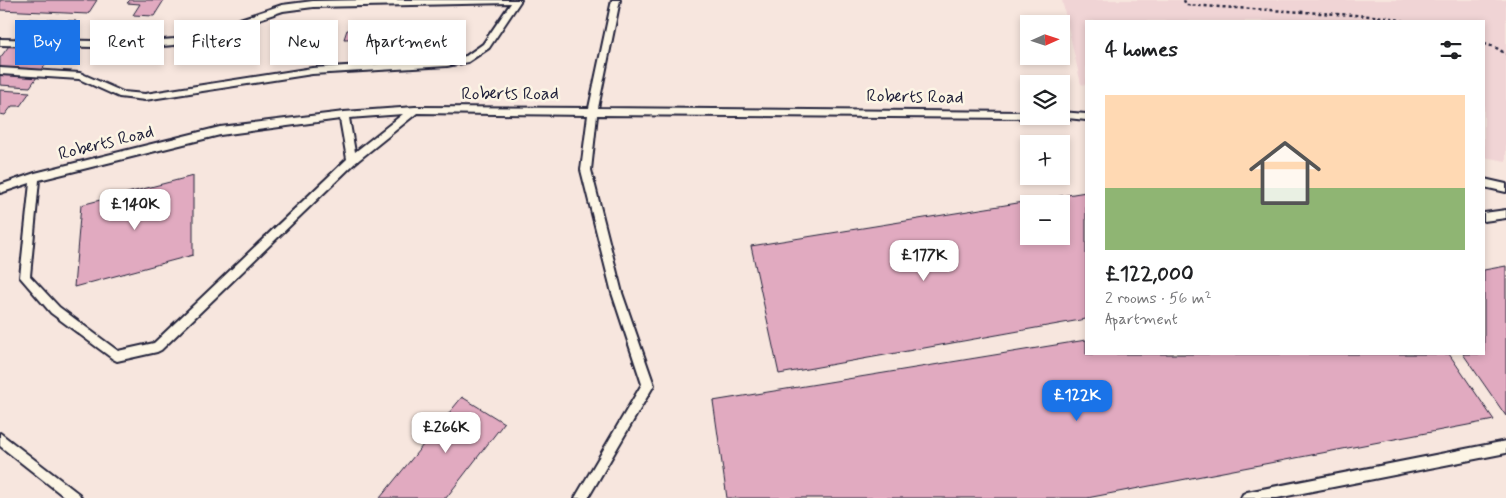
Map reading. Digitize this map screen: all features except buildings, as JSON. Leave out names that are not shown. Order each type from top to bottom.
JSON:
[{"type":"lane","points":[[0,42],[140,45],[174,42],[202,35],[282,8],[312,4],[517,0],[486,46],[468,58],[448,63],[312,71],[145,97],[122,95],[80,76],[0,71]]},
{"type":"lane","points":[[581,498],[648,385],[617,293],[586,170],[593,110],[616,0]]},
{"type":"lane","points":[[35,177],[25,277],[55,310],[117,356],[156,347],[352,160],[416,110]]},
{"type":"lane","name":"Roberts Road","points":[[0,189],[35,177],[220,130],[344,115],[416,110],[1020,115]]},
{"type":"lane","points":[[344,115],[352,160]]},
{"type":"lane","points":[[1070,116],[1085,117]]},
{"type":"lane","points":[[1485,184],[1506,188]]},
{"type":"lane","points":[[1485,217],[1506,214]]},
{"type":"lane","points":[[0,439],[75,498]]},
{"type":"lane","points":[[1247,498],[1506,447]]},
{"type":"path","points":[[1184,0],[1186,5],[1387,17],[1399,20]]},
{"type":"path","points":[[1485,44],[1496,47],[1506,54]]},
{"type":"shaded area","points":[[1062,0],[1506,0],[1506,161],[1485,157],[1485,20],[1085,20],[1085,85],[1081,84],[1070,35],[1070,15],[1065,15]]}]
